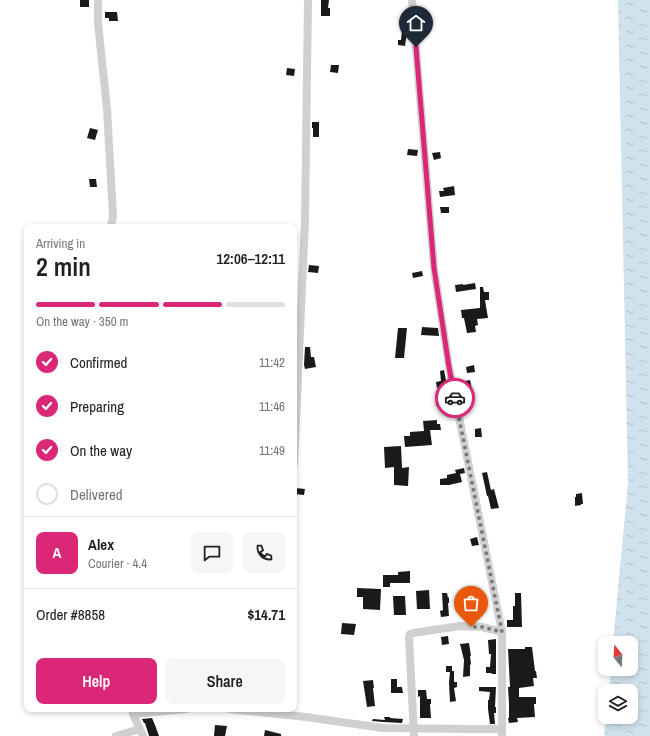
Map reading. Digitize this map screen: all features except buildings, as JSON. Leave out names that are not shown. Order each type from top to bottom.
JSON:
[{"type":"street","points":[[98,0],[98,23],[107,109],[113,216],[112,224]]},
{"type":"street","points":[[297,398],[305,222],[308,0]]},
{"type":"street","points":[[268,712],[306,716],[383,732],[502,732],[502,632],[449,367],[434,268],[412,0]]},
{"type":"street","points":[[414,732],[408,637],[410,634],[460,626],[482,627],[502,632]]},
{"type":"street","points":[[116,736],[141,732],[133,712]]},
{"type":"water","points":[[618,0],[650,0],[650,736],[604,736],[605,724],[638,724],[638,684],[610,684],[610,676],[638,676],[638,636],[614,636],[628,483]]},
{"type":"way so far","points":[[455,398],[502,632],[482,627],[471,627]]},
{"type":"route","points":[[416,47],[434,268],[455,398]]}]
